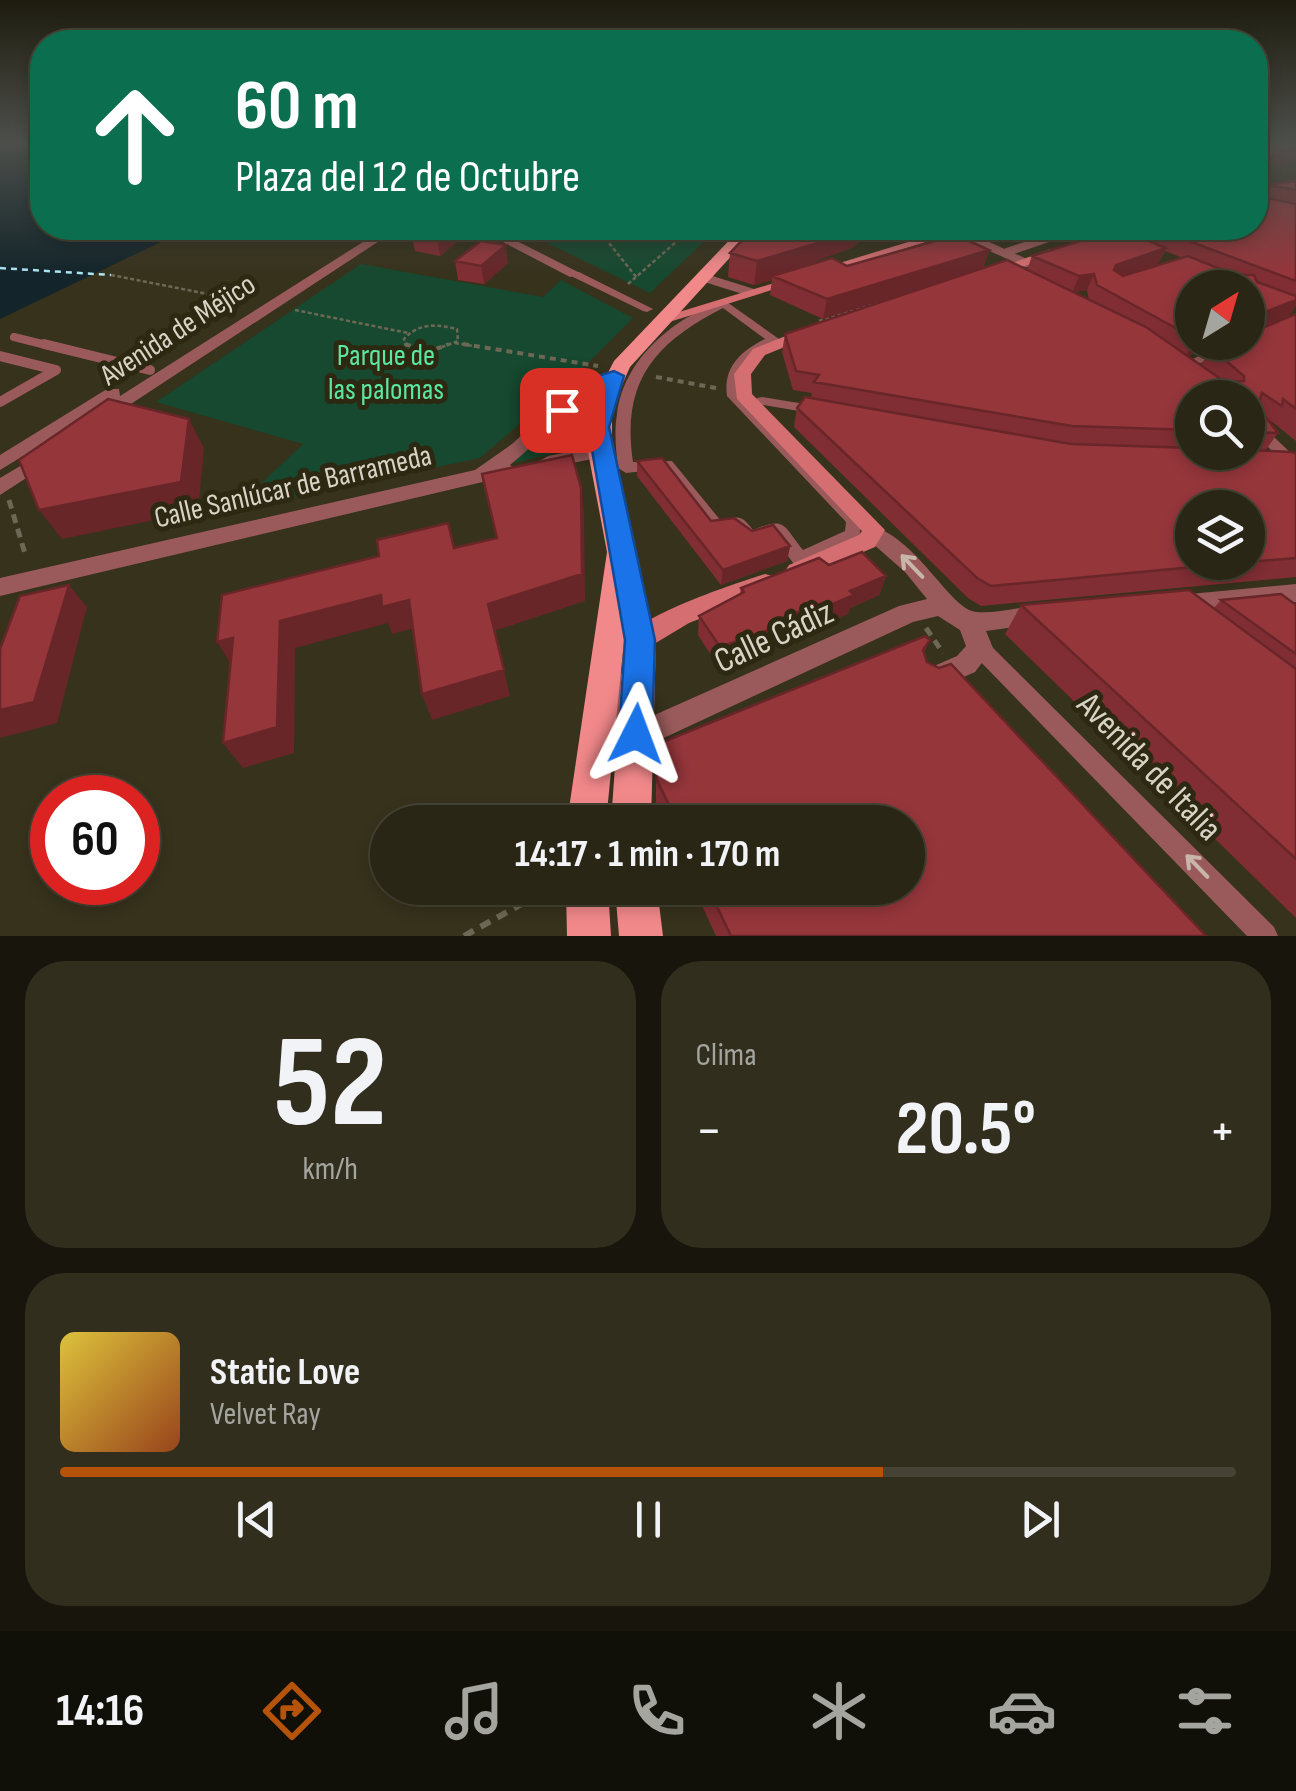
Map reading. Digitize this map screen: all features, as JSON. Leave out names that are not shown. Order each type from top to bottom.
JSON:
[{"type":"main road","points":[[632,805],[640,640],[600,452],[607,371],[654,315],[703,277],[738,240]]},
{"type":"main road","points":[[654,315],[928,240]]},
{"type":"main road","points":[[968,281],[1076,240]]},
{"type":"main road","points":[[640,640],[680,616],[802,569],[874,535],[868,522],[748,401],[740,382],[760,352],[819,329]]},
{"type":"main road","points":[[588,805],[620,538]]},
{"type":"main road","points":[[589,905],[590,936]]},
{"type":"main road","points":[[637,905],[640,936]]},
{"type":"street","name":"Avenida de Méjico","points":[[0,464],[358,240]]},
{"type":"street","name":"Avenida de Méjico","points":[[3,492],[157,376],[374,240]]},
{"type":"street","points":[[506,240],[654,315]]},
{"type":"street","points":[[1120,240],[1125,242]]},
{"type":"street","points":[[1002,270],[1026,281]]},
{"type":"street","points":[[703,277],[749,292]]},
{"type":"street","points":[[724,303],[770,336],[774,339],[751,350],[739,363],[731,391],[854,521],[853,534],[844,541],[800,559],[774,528],[750,538],[738,522],[717,528],[666,464],[626,468],[622,409],[637,374],[667,334],[724,303]]},
{"type":"street","points":[[1174,356],[1200,375]]},
{"type":"street","points":[[1188,364],[1197,360]]},
{"type":"street","points":[[460,479],[516,454],[585,386],[607,371]]},
{"type":"street","points":[[762,401],[838,414]]},
{"type":"street","points":[[1265,439],[1289,465]]},
{"type":"street","name":"Calle Sanlúcar de Barrameda","points":[[0,587],[460,479],[600,452]]},
{"type":"street","points":[[874,535],[890,544],[933,587],[932,612],[970,623],[1069,613]]},
{"type":"street","points":[[1204,630],[1164,606],[1296,593]]},
{"type":"street","name":"Calle Cádiz","points":[[636,734],[671,723],[918,609],[932,612]]},
{"type":"street","points":[[613,613],[622,634],[616,706],[625,727],[636,734]]},
{"type":"street","points":[[927,681],[966,664],[980,648],[970,623]]},
{"type":"street","name":"Avenida de Italia","points":[[980,648],[1265,936]]},
{"type":"lane","points":[[974,240],[1026,262]]},
{"type":"lane","points":[[1030,240],[1034,242]]},
{"type":"lane","points":[[1004,253],[1039,240]]},
{"type":"lane","points":[[14,336],[150,370]]},
{"type":"lane","points":[[0,356],[56,370],[0,402]]},
{"type":"path","points":[[607,240],[637,278]]},
{"type":"path","points":[[626,285],[679,240]]},
{"type":"path","points":[[111,275],[244,301]]},
{"type":"path","points":[[770,336],[883,302]]},
{"type":"path","points":[[271,306],[408,333],[428,325],[445,324],[460,332],[455,344]]},
{"type":"path","points":[[408,333],[404,343],[419,352],[455,344],[607,371]]},
{"type":"path","points":[[637,374],[721,389],[724,379]]},
{"type":"path","points":[[3,492],[28,552],[26,557]]},
{"type":"path","points":[[932,612],[947,658]]},
{"type":"path","points":[[464,936],[520,905]]},
{"type":"green space","points":[[542,240],[705,240],[650,293]]},
{"type":"green space","name":"Parque de las palomas","points":[[361,264],[543,297],[561,280],[633,318],[570,381],[480,458],[248,507],[249,495],[303,444],[156,402]]},
{"type":"green space","points":[[582,399],[576,448],[513,463]]},
{"type":"water","points":[[0,187],[30,187],[30,240],[165,240],[0,319]]},
{"type":"building","points":[[1268,198],[1296,204],[1296,281],[1186,240],[1268,240]]},
{"type":"building","points":[[742,240],[818,243],[757,261],[730,253]]},
{"type":"building","points":[[938,240],[967,240],[989,250],[827,299],[772,276],[832,258],[847,266]]},
{"type":"building","points":[[1084,240],[1146,240],[1166,248],[1116,265],[1114,270],[1123,276],[1188,256],[1223,270],[1175,270],[1175,328],[1097,285],[1094,274],[1079,276],[1032,256]]},
{"type":"building","points":[[481,241],[506,245],[481,266],[455,261]]},
{"type":"building","points":[[1007,260],[1146,327],[1175,347],[1175,360],[1193,360],[1222,380],[1175,380],[1175,429],[1072,426],[814,382],[819,375],[796,371],[785,334]]},
{"type":"building","points":[[1265,285],[1296,296],[1296,300],[1265,312]]},
{"type":"building","points":[[1296,314],[1296,409],[1283,399],[1282,406],[1265,395],[1265,380],[1244,380],[1225,360],[1265,360],[1265,327]]},
{"type":"building","points":[[805,397],[1071,444],[1175,447],[1175,470],[1265,470],[1265,451],[1292,452],[1296,454],[1296,558],[1265,561],[1265,490],[1175,490],[1175,569],[991,586],[977,578],[797,408]]},
{"type":"building","points":[[108,399],[189,419],[181,482],[39,510],[19,460]]},
{"type":"building","points":[[1265,416],[1278,433],[1265,433]]},
{"type":"building","points":[[572,455],[581,488],[582,574],[488,604],[504,670],[422,694],[409,600],[382,607],[381,595],[280,621],[277,727],[223,743],[233,638],[217,642],[222,595],[379,556],[377,540],[448,523],[454,548],[497,538],[482,474]]},
{"type":"building","points":[[662,458],[711,521],[734,518],[752,531],[773,525],[790,546],[723,570],[637,461]]},
{"type":"building","points":[[862,552],[886,576],[821,609],[817,604],[773,622],[777,627],[720,647],[699,616],[744,592],[741,588],[819,558],[829,565]]},
{"type":"building","points":[[69,585],[34,702],[0,710],[0,649],[20,596]]},
{"type":"building","points":[[1189,590],[1296,669],[1296,859],[1021,605]]},
{"type":"building","points":[[1281,594],[1296,605],[1296,654],[1221,600]]},
{"type":"building","points":[[925,636],[930,640],[923,650],[927,662],[939,668],[951,664],[1206,936],[731,936],[716,905],[925,905],[925,805],[669,805],[656,778],[663,742]]},
{"type":"ferry route","points":[[0,268],[111,275]]},
{"type":"route","points":[[562,410],[585,386],[614,376],[598,427],[640,640],[636,734]]}]
